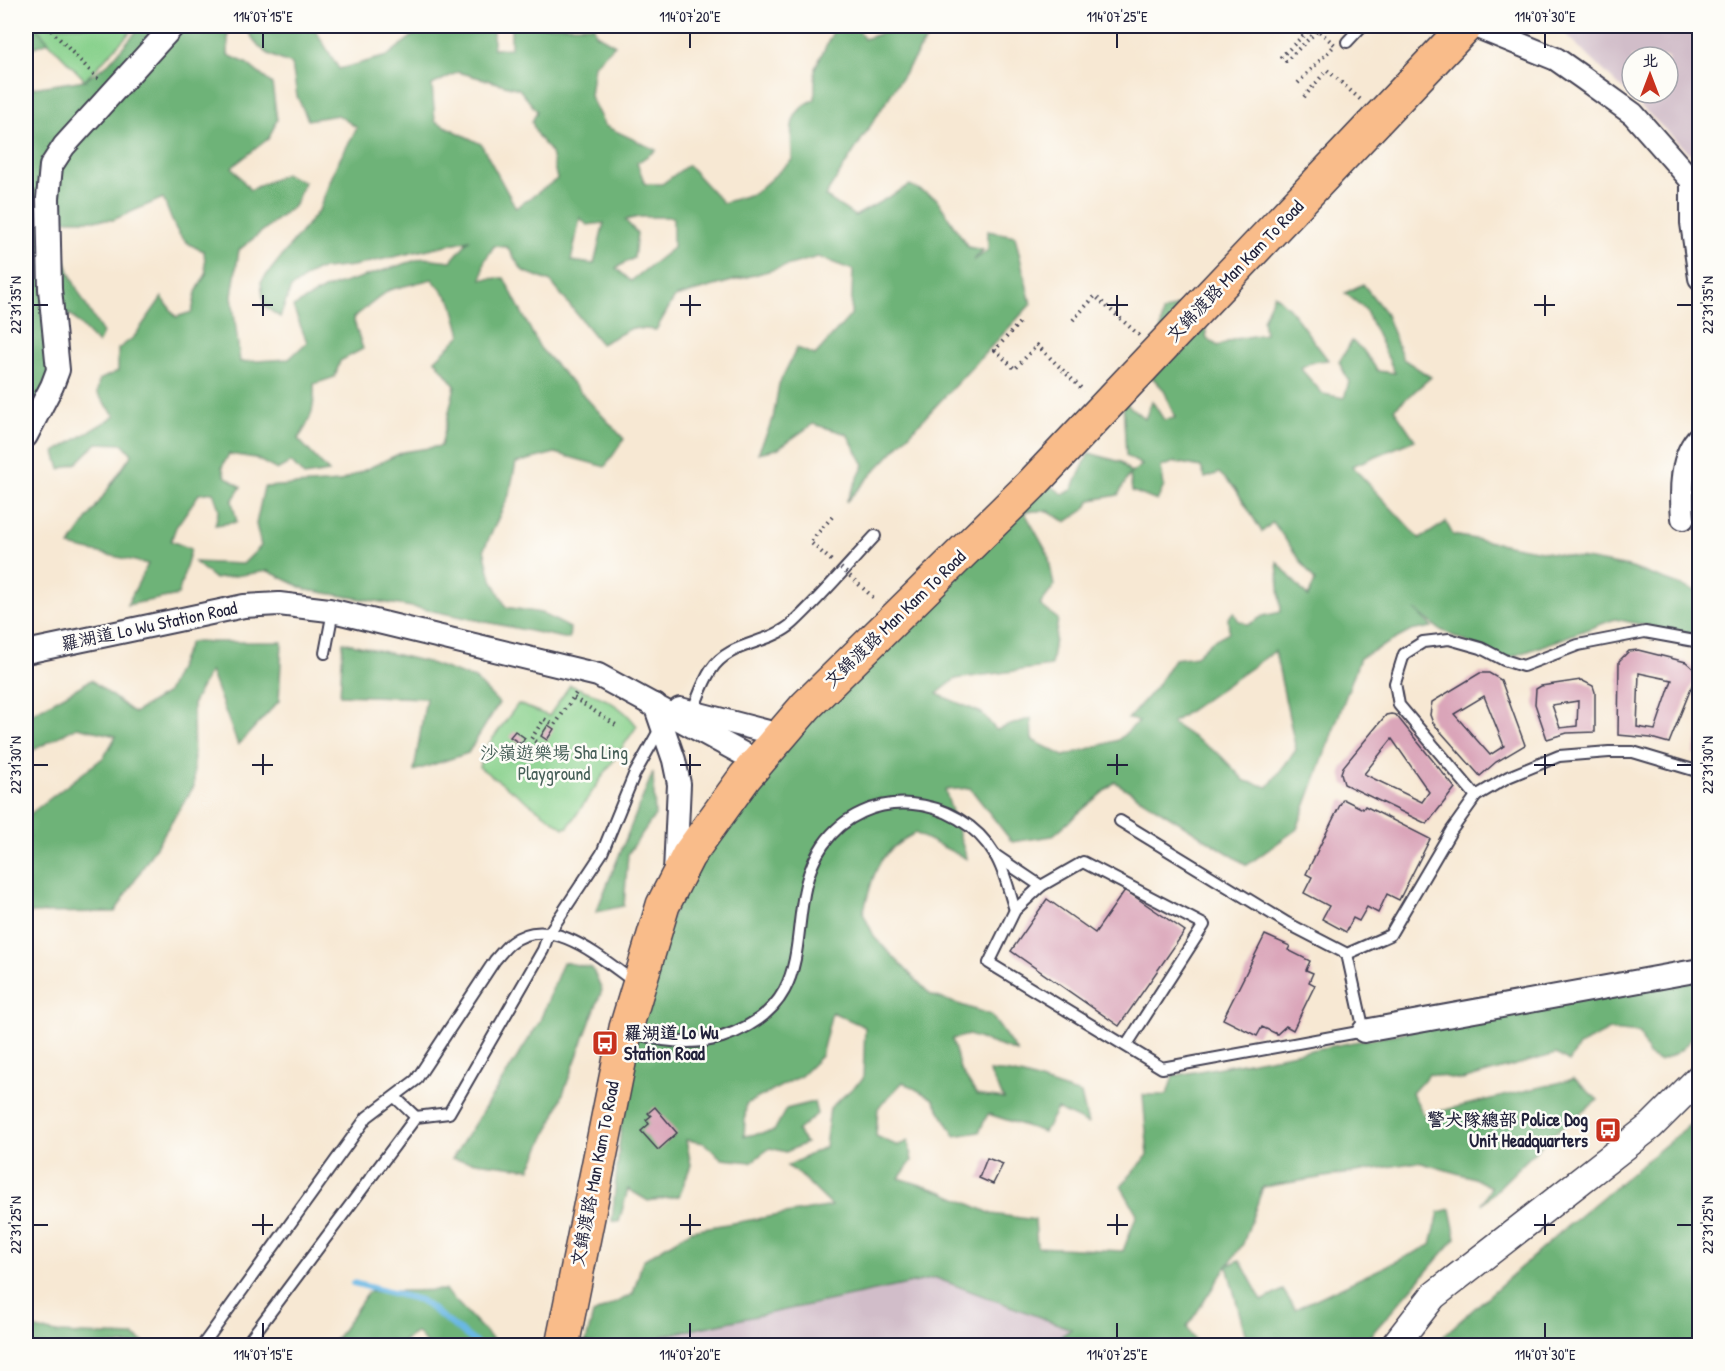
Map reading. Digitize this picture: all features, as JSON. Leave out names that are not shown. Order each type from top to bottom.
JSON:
[{"type":"main road","name":"文錦渡路 Man Kam To Road","points":[[572,1345],[626,1028],[663,905],[688,856],[780,735],[852,658],[961,555],[1030,485],[1466,26]]},
{"type":"street","points":[[26,436],[58,370],[50,289],[48,198],[51,166],[64,146],[172,26]]},
{"type":"street","points":[[1475,26],[1556,59],[1633,114],[1696,181],[1692,222],[1700,278]]},
{"type":"street","points":[[1683,518],[1681,490],[1691,444],[1700,436]]},
{"type":"street","name":"羅湖道 Lo Wu Station Road","points":[[26,652],[244,606],[279,604],[333,611],[598,675],[659,714],[758,762]]},
{"type":"street","name":"羅湖道 Lo Wu Station Road","points":[[659,714],[692,712],[780,735]]},
{"type":"street","points":[[659,714],[679,784],[675,883]]},
{"type":"street","points":[[1364,1031],[1700,970]]},
{"type":"street","points":[[1394,1346],[1433,1296],[1652,1126],[1700,1077]]},
{"type":"lane","points":[[1347,42],[1362,26]]},
{"type":"lane","points":[[692,712],[711,669],[723,656],[741,647],[769,639],[792,624],[875,536]]},
{"type":"lane","points":[[325,653],[333,611]]},
{"type":"lane","points":[[1476,796],[1399,705],[1395,683],[1404,654],[1424,642],[1449,639],[1481,648],[1522,666],[1578,645],[1645,632],[1700,642]]},
{"type":"lane","points":[[245,1346],[416,1117],[449,1113],[543,950],[549,933],[602,853],[659,714]]},
{"type":"lane","points":[[1347,954],[1390,934],[1451,831],[1476,796],[1508,777],[1558,756],[1633,752],[1700,772]]},
{"type":"lane","points":[[626,1028],[645,1037],[700,1041],[716,1039],[743,1029],[765,1013],[781,994],[792,972],[800,939],[806,886],[815,858],[840,826],[865,811],[894,803],[909,803],[942,810],[968,825],[995,855],[1041,886]]},
{"type":"lane","points":[[1120,821],[1287,923],[1347,954]]},
{"type":"lane","points":[[995,855],[1015,910]]},
{"type":"lane","points":[[1126,1046],[1204,925],[1083,862],[1041,886],[1015,910],[989,963],[1162,1068],[1364,1031],[1347,954]]},
{"type":"lane","points":[[202,1346],[368,1117],[396,1098],[416,1080],[495,960],[512,942],[524,936],[549,933],[585,947],[639,985]]},
{"type":"lane","points":[[396,1098],[416,1117]]},
{"type":"path","points":[[47,26],[112,93]]},
{"type":"path","points":[[1298,83],[1335,45],[1318,30],[1286,61],[1281,57],[1308,27]]},
{"type":"path","points":[[1304,97],[1328,70],[1368,106]]},
{"type":"path","points":[[1073,320],[1095,296],[1140,336],[1132,345]]},
{"type":"path","points":[[1018,322],[995,350],[1015,369],[1037,345],[1086,394]]},
{"type":"path","points":[[832,517],[810,542],[834,563],[842,555]]},
{"type":"path","points":[[841,568],[876,600]]},
{"type":"path","points":[[546,748],[531,740],[544,719],[555,725],[582,682]]},
{"type":"path","points":[[574,698],[616,725]]},
{"type":"shaded area","points":[[1567,26],[1699,26],[1699,162],[1639,105],[1680,105],[1680,45],[1620,45],[1620,86],[1560,29]]},
{"type":"shaded area","points":[[942,1277],[1071,1329],[1049,1346],[658,1346],[661,1336]]},
{"type":"green space","points":[[26,26],[35,26],[49,42],[26,50]]},
{"type":"green space","points":[[33,26],[136,26],[85,80]]},
{"type":"green space","points":[[141,26],[228,26],[228,55],[246,63],[272,84],[277,120],[269,138],[232,167],[250,190],[285,174],[304,182],[295,205],[239,250],[232,296],[240,362],[289,359],[307,342],[293,307],[324,289],[423,258],[451,261],[469,240],[353,266],[316,270],[291,288],[280,317],[264,306],[261,282],[319,210],[336,166],[357,128],[338,115],[308,120],[297,96],[292,64],[264,51],[254,41],[245,26],[313,26],[339,69],[387,56],[425,26],[493,26],[493,49],[511,48],[511,26],[594,26],[596,34],[615,45],[594,65],[590,96],[605,126],[656,150],[637,163],[645,184],[662,184],[688,165],[723,203],[755,193],[792,160],[792,124],[799,111],[815,99],[815,68],[836,26],[856,26],[864,39],[885,32],[894,26],[929,34],[932,26],[935,26],[825,196],[855,216],[910,185],[936,198],[968,247],[983,250],[973,261],[988,250],[988,231],[1015,236],[1031,304],[846,502],[864,465],[847,434],[813,424],[777,449],[758,453],[773,419],[779,384],[797,348],[815,355],[851,315],[853,270],[818,257],[675,297],[656,330],[632,328],[601,344],[551,282],[523,271],[507,247],[494,246],[484,262],[482,279],[504,278],[540,348],[624,439],[605,467],[555,453],[516,463],[509,495],[484,549],[490,575],[506,607],[541,613],[570,628],[569,639],[418,608],[307,590],[268,571],[215,579],[195,562],[243,564],[261,546],[256,524],[264,487],[339,482],[403,452],[441,446],[455,386],[435,360],[461,335],[452,302],[432,279],[389,290],[353,318],[363,349],[340,361],[335,377],[314,384],[312,413],[298,439],[329,472],[304,476],[291,462],[277,470],[255,458],[229,454],[222,467],[225,476],[241,487],[232,501],[237,522],[215,525],[219,509],[213,492],[199,494],[176,527],[171,541],[191,549],[178,595],[127,605],[148,564],[69,546],[132,454],[123,444],[97,443],[77,463],[60,469],[55,452],[115,416],[97,393],[99,380],[118,371],[118,349],[134,337],[162,297],[176,317],[192,312],[196,292],[206,274],[204,251],[181,237],[173,224],[163,198],[113,220],[57,220],[62,252],[72,280],[103,333],[98,344],[70,314],[55,334],[52,386],[26,436],[26,89],[85,80],[109,63]],"holes":[[[458,72],[519,89],[537,111],[532,122],[537,135],[551,153],[557,179],[516,208],[481,144],[435,121],[432,85]],[[639,217],[673,217],[673,248],[631,281],[616,268],[634,258],[637,233],[625,220]],[[580,218],[587,225],[604,223],[594,264],[571,261]]]},
{"type":"green space","points":[[1363,284],[1385,312],[1403,359],[1431,377],[1394,409],[1415,440],[1352,466],[1420,539],[1446,522],[1453,535],[1629,567],[1699,592],[1699,637],[1615,619],[1504,660],[1439,629],[1415,610],[1432,627],[1411,631],[1360,658],[1297,829],[1247,865],[1115,782],[1052,836],[1012,842],[970,788],[945,790],[967,859],[915,833],[892,849],[878,866],[863,913],[875,938],[931,995],[991,1015],[1017,1052],[969,1035],[952,1039],[960,1069],[977,1095],[1004,1099],[989,1072],[1024,1076],[1081,1094],[1088,1124],[1057,1109],[1044,1132],[988,1114],[979,1132],[955,1136],[933,1099],[903,1082],[878,1108],[876,1136],[898,1146],[908,1141],[912,1161],[899,1178],[943,1192],[992,1214],[1035,1220],[1037,1247],[1123,1251],[1137,1214],[1121,1186],[1148,1155],[1143,1095],[1167,1095],[1173,1076],[1699,977],[1698,1017],[1691,1039],[1673,1055],[1659,1061],[1648,1055],[1640,1033],[1610,1030],[1579,1046],[1569,1062],[1556,1054],[1462,1080],[1429,1074],[1412,1093],[1424,1115],[1574,1079],[1598,1100],[1552,1135],[1482,1204],[1491,1187],[1474,1178],[1418,1162],[1263,1187],[1243,1244],[1228,1265],[1240,1260],[1262,1301],[1283,1290],[1295,1309],[1431,1245],[1439,1212],[1450,1209],[1456,1238],[1362,1345],[1248,1345],[1227,1266],[1187,1327],[1197,1345],[1049,1345],[1071,1329],[936,1278],[662,1336],[658,1345],[585,1346],[593,1314],[633,1294],[643,1260],[692,1230],[832,1206],[797,1172],[787,1166],[825,1147],[830,1108],[863,1079],[865,1027],[832,1012],[821,1056],[801,1076],[746,1104],[744,1136],[774,1131],[786,1109],[814,1102],[817,1114],[797,1131],[806,1143],[786,1152],[770,1148],[751,1162],[722,1159],[704,1143],[686,1140],[691,1165],[679,1196],[648,1201],[628,1189],[619,1222],[612,1221],[621,1127],[621,1048],[703,835],[1039,478],[1063,494],[1072,490],[1089,453],[1121,462],[1131,473],[1142,465],[1126,456],[1123,401],[1145,419],[1152,401],[1164,420],[1175,418],[1164,390],[1150,375],[1157,358],[1163,312],[1179,305],[1204,320],[1207,339],[1218,346],[1235,339],[1265,334],[1263,320],[1274,294],[1289,308],[1328,360],[1312,362],[1300,368],[1323,394],[1344,398],[1349,382],[1339,362],[1352,341],[1363,350],[1378,371],[1395,373],[1365,309],[1345,293]],"holes":[[[1175,462],[1201,467],[1205,478],[1219,473],[1235,488],[1262,532],[1273,522],[1315,581],[1308,597],[1277,562],[1281,612],[1263,616],[1248,625],[1238,620],[1234,612],[1228,618],[1229,632],[1212,641],[1196,656],[1174,659],[1156,687],[1128,719],[1139,721],[1118,740],[1064,756],[1032,740],[1031,718],[996,730],[982,713],[937,694],[955,679],[1051,666],[1058,619],[1040,605],[1054,586],[1048,554],[1024,511],[1049,511],[1066,522],[1084,510],[1091,500],[1118,495],[1130,474],[1132,491],[1157,501],[1164,486],[1161,467]],[[1275,651],[1296,750],[1268,787],[1245,781],[1220,755],[1172,723]]]},
{"type":"green space","points":[[190,642],[282,642],[279,701],[238,745],[210,671],[193,703],[194,786],[115,912],[26,913],[26,817],[104,757],[116,736],[77,727],[26,754],[26,717],[91,680],[134,713],[167,693]]},
{"type":"green space","points":[[343,642],[427,662],[475,679],[499,703],[468,753],[414,771],[426,698],[340,695]]},
{"type":"green space","name":"沙嶺遊樂場 Sha Ling Playground","points":[[570,685],[615,705],[637,726],[568,827],[564,828],[479,767],[485,749],[518,704],[549,716]]},
{"type":"green space","points":[[653,772],[655,815],[628,854],[624,906],[596,912]]},
{"type":"green space","points":[[563,962],[592,968],[602,990],[555,1115],[530,1169],[452,1159],[539,1023]]},
{"type":"green space","points":[[1699,1117],[1699,1345],[1433,1345],[1564,1229]]},
{"type":"green space","points":[[445,1290],[498,1345],[427,1345],[417,1332],[397,1345],[332,1345],[368,1292]]},
{"type":"green space","points":[[26,1327],[57,1333],[134,1336],[148,1345],[26,1345]]},
{"type":"building","points":[[1638,650],[1686,662],[1695,670],[1695,678],[1669,743],[1651,738],[1618,735],[1619,661],[1629,651]],"holes":[[[1639,673],[1672,680],[1655,730],[1637,727]]]},
{"type":"building","points":[[1480,673],[1489,673],[1501,680],[1525,745],[1496,762],[1480,776],[1433,723],[1430,715],[1432,702]],"holes":[[[1484,696],[1504,746],[1490,755],[1454,714]]]},
{"type":"building","points":[[1581,680],[1593,686],[1595,732],[1567,733],[1547,739],[1535,704],[1536,689],[1541,686]],"holes":[[[1578,701],[1577,726],[1560,728],[1552,705]]]},
{"type":"building","points":[[1386,715],[1396,715],[1455,788],[1427,824],[1344,784],[1341,773],[1343,767]],"holes":[[[1392,739],[1429,792],[1422,802],[1364,774]]]},
{"type":"building","points":[[548,725],[554,729],[547,740],[541,736]]},
{"type":"building","points":[[515,731],[525,738],[521,744],[510,737]]},
{"type":"building","points":[[1700,733],[1700,756],[1693,754]]},
{"type":"building","points":[[1343,799],[1363,809],[1365,806],[1430,839],[1399,900],[1387,894],[1378,913],[1367,907],[1359,921],[1353,918],[1346,932],[1322,919],[1329,906],[1304,893],[1312,877],[1306,874]]},
{"type":"building","points":[[1125,890],[1185,931],[1119,1026],[1011,951],[1047,899],[1095,933]]},
{"type":"building","points":[[1265,935],[1290,946],[1288,950],[1310,961],[1306,970],[1313,973],[1309,982],[1315,985],[1293,1030],[1286,1026],[1277,1034],[1262,1027],[1257,1036],[1223,1019]]},
{"type":"building","points":[[655,1107],[677,1133],[658,1150],[641,1131],[649,1124],[646,1120],[651,1116],[648,1113]]},
{"type":"building","points":[[987,1158],[1003,1164],[993,1184],[979,1178]]},
{"type":"waterway","points":[[353,1283],[420,1300],[480,1346]]},
{"type":"place","name":"羅湖道 Lo Wu Station Road","points":[[605,1043]]},
{"type":"place","name":"警犬隊總部 Police Dog Unit Headquarters","points":[[1608,1130]]}]
